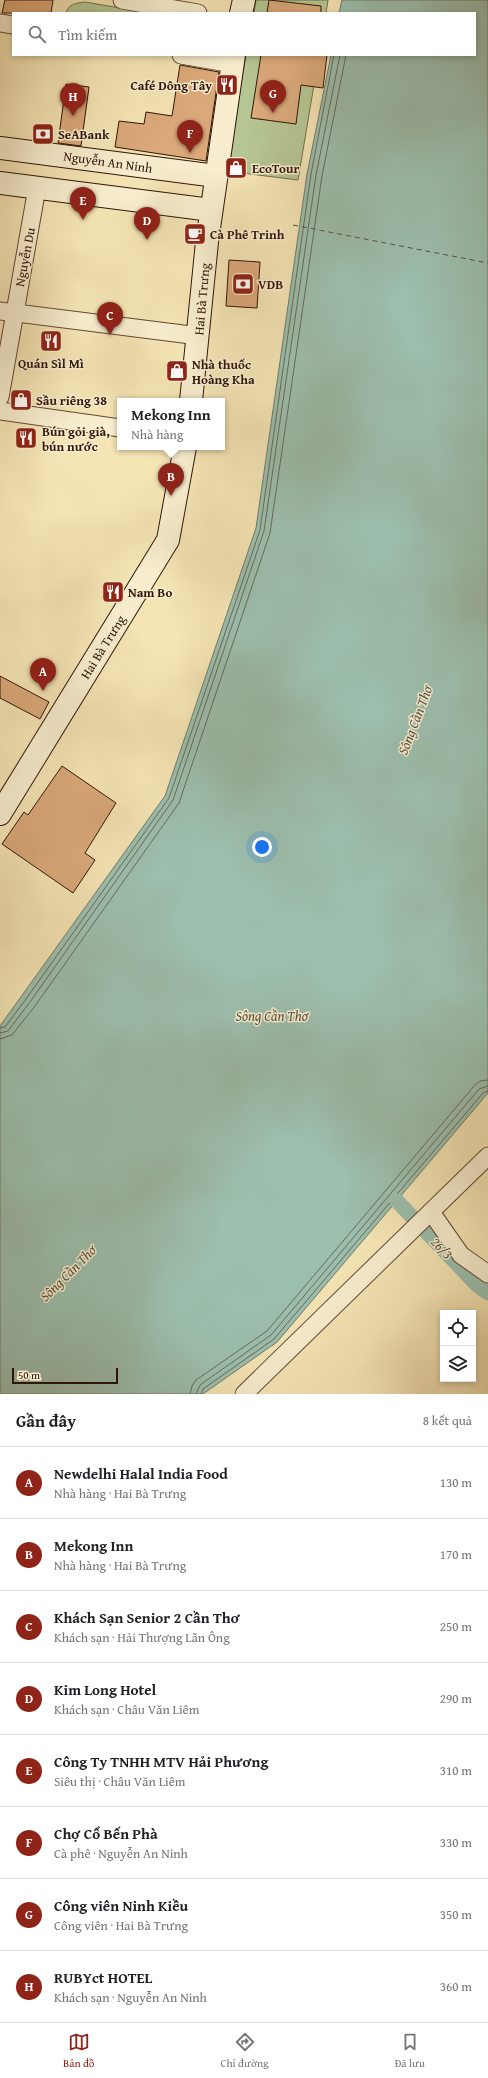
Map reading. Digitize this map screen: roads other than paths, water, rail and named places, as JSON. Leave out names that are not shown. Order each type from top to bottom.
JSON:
[{"type":"street","points":[[122,0],[192,12]]},
{"type":"street","points":[[241,12],[244,0]]},
{"type":"street","points":[[0,23],[12,25]]},
{"type":"street","points":[[192,56],[234,60]]},
{"type":"street","name":"Hai Bà Trưng","points":[[191,398],[211,210],[234,60]]},
{"type":"street","name":"Nguyễn An Ninh","points":[[0,148],[216,176]]},
{"type":"street","points":[[0,183],[211,210]]},
{"type":"street","name":"Nguyễn Du","points":[[0,397],[7,312],[37,188]]},
{"type":"street","points":[[7,312],[199,336]]},
{"type":"street","points":[[0,411],[117,428]]},
{"type":"street","name":"Hai Bà Trưng","points":[[0,814],[168,540],[184,450]]},
{"type":"street","points":[[244,1394],[488,1156]]},
{"type":"street","points":[[428,1214],[461,1255],[488,1274]]},
{"type":"water","name":"Sông Cần Thơ","points":[[342,0],[488,0],[488,1093],[277,1342],[203,1394],[0,1394],[0,1026],[165,796],[256,528],[307,174],[331,56],[476,56],[476,12],[339,12]]},
{"type":"waterway","name":"26/3","points":[[397,1201],[477,1285],[488,1293]]},
{"type":"place","name":"Café Dông Tây","points":[[227,85]]},
{"type":"place","name":"Công viên Ninh Kiều","points":[[273,113]]},
{"type":"place","name":"RUBYct HOTEL","points":[[73,116]]},
{"type":"place","name":"SeABank","points":[[43,134]]},
{"type":"place","name":"Chợ Cổ Bến Phà","points":[[190,153]]},
{"type":"place","name":"EcoTour","points":[[236,168]]},
{"type":"place","name":"Công Ty TNHH MTV Hải Phương","points":[[83,220]]},
{"type":"place","name":"Cà Phê Trinh","points":[[195,234]]},
{"type":"place","name":"Kim Long Hotel","points":[[147,240]]},
{"type":"place","name":"VDB","points":[[243,284]]},
{"type":"place","name":"Khách Sạn Senior 2 Cần Thơ","points":[[110,335]]},
{"type":"place","name":"Quán Sìl Mì","points":[[51,341]]},
{"type":"place","name":"Nhà thuốc Hoàng Kha","points":[[177,371]]},
{"type":"place","name":"Sầu riêng 38","points":[[21,400]]},
{"type":"place","name":"Bún gỏi già, bún nước","points":[[26,438]]},
{"type":"place","name":"Mekong Inn","points":[[171,496]]},
{"type":"place","name":"Nam Bo","points":[[113,592]]},
{"type":"place","name":"Newdelhi Halal India Food","points":[[43,691]]}]
